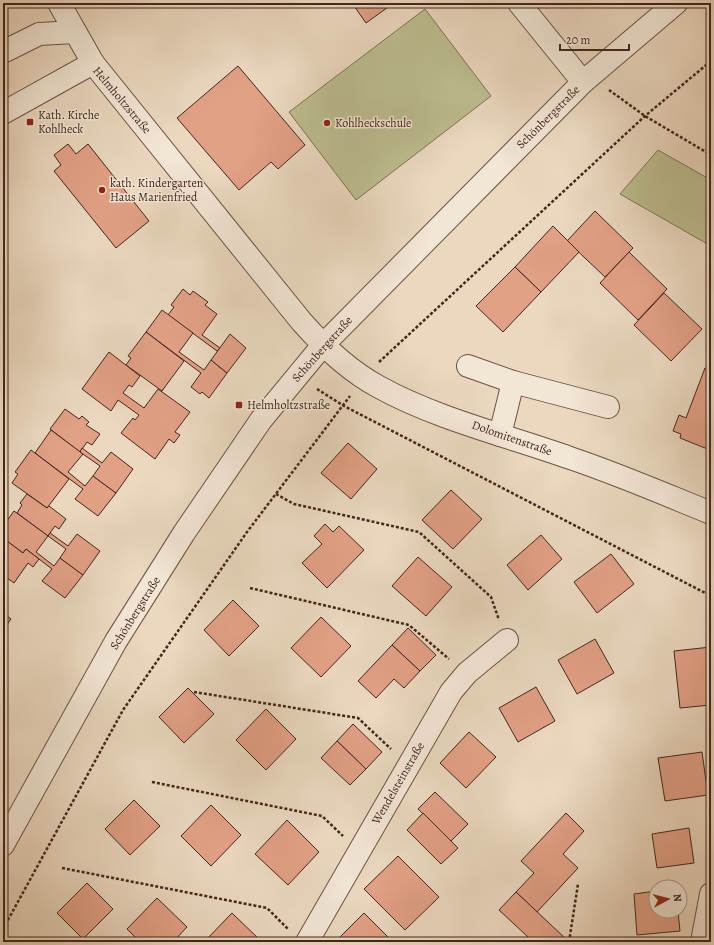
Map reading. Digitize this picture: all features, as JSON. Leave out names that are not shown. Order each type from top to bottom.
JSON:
[{"type":"street","points":[[59,3],[92,63]]},
{"type":"street","points":[[519,3],[587,78]]},
{"type":"street","name":"Schönbergstraße","points":[[3,845],[116,641],[184,533],[261,420],[323,345],[587,78],[676,3]]},
{"type":"street","points":[[3,52],[39,34],[75,32]]},
{"type":"street","name":"Helmholtzstraße","points":[[3,113],[92,63],[301,321],[323,345]]},
{"type":"street","name":"Dolomitenstraße","points":[[323,345],[363,377],[379,387],[421,407],[644,485],[711,513]]},
{"type":"street","points":[[468,366],[513,382],[608,407]]},
{"type":"street","points":[[500,435],[513,382]]},
{"type":"street","name":"Wendelsteinstraße","points":[[299,937],[358,851],[451,692],[467,673],[507,640]]},
{"type":"street","points":[[702,942],[711,894]]},
{"type":"path","points":[[3,930],[123,710],[276,494],[344,406],[363,377],[645,116],[711,61]]},
{"type":"path","points":[[587,78],[645,116],[711,155]]},
{"type":"path","points":[[297,376],[344,406],[711,596]]},
{"type":"path","points":[[276,494],[294,504],[419,532],[490,597],[507,640]]},
{"type":"path","points":[[250,588],[408,625],[467,673]]},
{"type":"path","points":[[194,692],[358,718],[408,765]]},
{"type":"path","points":[[152,782],[322,816],[358,851]]},
{"type":"path","points":[[62,868],[267,908],[299,937]]},
{"type":"path","points":[[569,942],[578,884]]},
{"type":"green space","points":[[425,9],[491,96],[356,200],[289,112]]},
{"type":"green space","points":[[658,150],[711,180],[711,246],[620,194]]},
{"type":"building","points":[[352,3],[390,3],[391,5],[366,23]]},
{"type":"building","points":[[238,66],[305,145],[278,169],[271,162],[239,190],[177,118]]},
{"type":"building","points":[[68,144],[76,154],[88,144],[149,221],[116,248],[54,171],[61,165],[54,155]]},
{"type":"building","points":[[595,211],[633,248],[605,277],[567,241]]},
{"type":"building","points":[[553,226],[579,252],[541,292],[515,267]]},
{"type":"building","points":[[629,252],[667,289],[638,320],[600,283]]},
{"type":"building","points":[[515,267],[541,292],[503,332],[476,306]]},
{"type":"building","points":[[183,289],[190,295],[193,291],[208,302],[205,305],[217,314],[202,335],[220,348],[217,351],[168,315],[174,307],[171,305]]},
{"type":"building","points":[[664,293],[702,329],[671,361],[634,325]]},
{"type":"building","points":[[162,310],[193,333],[179,352],[204,370],[211,360],[227,373],[209,398],[202,392],[200,394],[191,387],[201,373],[146,332]]},
{"type":"building","points":[[146,332],[184,361],[162,391],[126,365],[131,358],[128,356]]},
{"type":"building","points":[[230,334],[246,348],[227,373],[211,360]]},
{"type":"building","points":[[109,352],[140,376],[132,387],[129,385],[123,393],[144,408],[158,389],[190,412],[175,432],[180,435],[174,443],[169,439],[155,459],[121,433],[133,418],[135,420],[139,415],[118,400],[111,411],[82,389]]},
{"type":"building","points":[[705,368],[711,370],[710,450],[680,438],[681,434],[673,431],[679,415],[686,418]]},
{"type":"building","points":[[65,409],[79,419],[82,416],[89,422],[86,425],[100,434],[92,445],[87,442],[80,452],[50,429]]},
{"type":"building","points":[[51,430],[83,454],[68,472],[85,486],[93,476],[116,493],[98,516],[75,499],[83,489],[35,453]]},
{"type":"building","points":[[348,443],[377,469],[351,499],[321,473]]},
{"type":"building","points":[[82,448],[102,463],[111,452],[133,469],[116,493],[93,476],[100,466],[80,452]]},
{"type":"building","points":[[31,450],[69,479],[47,508],[12,483],[18,474],[15,472]]},
{"type":"building","points":[[451,490],[482,519],[453,549],[422,520]]},
{"type":"building","points":[[27,494],[47,508],[49,506],[66,519],[59,529],[55,526],[48,536],[17,513],[22,505],[20,503]]},
{"type":"building","points":[[14,511],[48,536],[36,552],[54,566],[60,558],[83,575],[65,598],[42,581],[52,569],[26,549],[23,553],[3,538],[3,532],[6,528],[3,526]]},
{"type":"building","points":[[325,524],[333,532],[339,526],[364,550],[327,588],[302,563],[322,544],[314,536]]},
{"type":"building","points":[[50,533],[68,546],[77,534],[100,551],[83,575],[60,558],[66,549],[48,536]]},
{"type":"building","points":[[541,535],[562,559],[528,590],[507,565]]},
{"type":"building","points":[[3,538],[23,553],[26,549],[39,559],[33,567],[28,563],[14,583],[3,575]]},
{"type":"building","points":[[611,554],[634,584],[597,613],[574,582]]},
{"type":"building","points":[[418,557],[452,587],[426,616],[392,586]]},
{"type":"building","points":[[233,600],[259,626],[229,656],[204,630]]},
{"type":"building","points":[[3,613],[11,619],[3,630]]},
{"type":"building","points":[[321,617],[351,646],[321,677],[291,648]]},
{"type":"building","points":[[408,628],[436,655],[420,671],[392,645]]},
{"type":"building","points":[[595,639],[614,673],[577,694],[558,660]]},
{"type":"building","points":[[392,645],[420,671],[404,688],[394,679],[376,698],[358,681]]},
{"type":"building","points":[[711,647],[711,705],[680,708],[674,651]]},
{"type":"building","points":[[536,687],[555,721],[518,742],[499,708]]},
{"type":"building","points":[[188,688],[214,714],[184,743],[159,717]]},
{"type":"building","points":[[266,709],[296,739],[266,770],[236,740]]},
{"type":"building","points":[[353,724],[382,752],[366,769],[337,741]]},
{"type":"building","points":[[469,732],[496,757],[466,788],[440,763]]},
{"type":"building","points":[[337,741],[366,769],[350,785],[321,758]]},
{"type":"building","points":[[702,752],[708,795],[665,801],[658,758]]},
{"type":"building","points":[[435,792],[468,824],[451,841],[418,809]]},
{"type":"building","points":[[134,800],[160,826],[130,855],[105,829]]},
{"type":"building","points":[[211,805],[241,835],[211,866],[181,836]]},
{"type":"building","points":[[423,813],[458,848],[441,864],[407,830]]},
{"type":"building","points":[[566,813],[584,831],[563,854],[578,868],[537,912],[516,892],[534,873],[521,861]]},
{"type":"building","points":[[287,820],[319,852],[288,885],[255,854]]},
{"type":"building","points":[[689,828],[694,863],[657,868],[652,834]]},
{"type":"building","points":[[398,856],[439,897],[405,930],[364,889]]},
{"type":"building","points":[[87,883],[113,909],[83,939],[57,913]]},
{"type":"building","points":[[516,892],[566,939],[563,942],[523,942],[528,937],[499,910]]},
{"type":"building","points":[[648,892],[648,919],[679,919],[680,931],[637,935],[634,894]]},
{"type":"building","points":[[157,898],[187,927],[173,942],[140,942],[127,929]]},
{"type":"building","points":[[232,913],[262,942],[204,942]]},
{"type":"building","points":[[364,913],[393,942],[335,942]]},
{"type":"place","name":"Kath. Kirche Kohlheck","points":[[30,122]]},
{"type":"place","name":"Kohlheckschule","points":[[327,123]]},
{"type":"place","name":"kath. Kindergarten Haus Marienfried","points":[[102,190]]},
{"type":"place","name":"Helmholtzstraße","points":[[239,405]]}]
